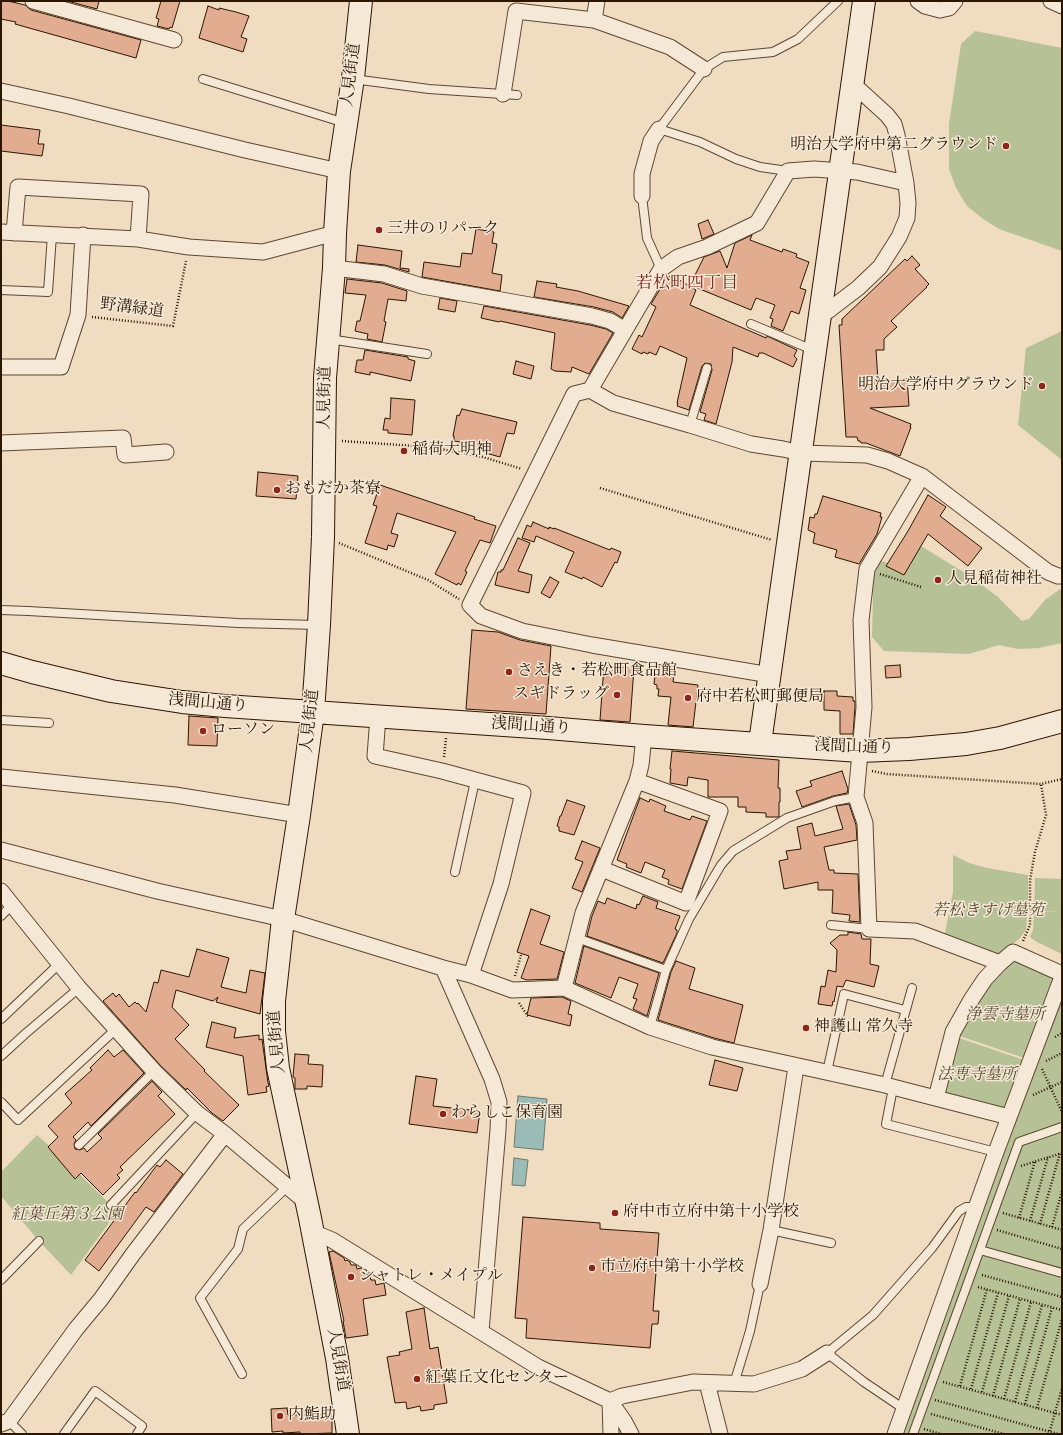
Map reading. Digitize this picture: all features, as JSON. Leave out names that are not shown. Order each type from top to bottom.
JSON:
[{"type":"main road","name":"人見街道","points":[[348,1434],[337,1358],[313,1232],[278,1068],[274,1031],[274,1001],[283,919],[313,712],[323,538],[325,378],[334,268],[339,171],[353,78],[361,1]]},
{"type":"main road","points":[[760,743],[864,1]]},
{"type":"main road","name":"浅間山通り","points":[[1,663],[76,683],[148,697],[225,706],[760,743],[860,760],[909,749],[966,744],[1000,738],[1062,721]]},
{"type":"street","points":[[33,1],[174,40]]},
{"type":"street","points":[[594,20],[597,1]]},
{"type":"street","points":[[918,1],[925,6],[940,10],[949,8],[955,1]]},
{"type":"street","points":[[510,94],[516,11],[594,20],[670,47],[704,69]]},
{"type":"street","points":[[820,317],[846,298],[880,267],[899,237],[907,218],[908,203],[906,183],[894,124],[887,115],[853,84]]},
{"type":"street","points":[[1,91],[245,150],[339,171]]},
{"type":"street","points":[[642,196],[642,174],[651,141],[659,129]]},
{"type":"street","points":[[590,390],[661,269],[678,257],[707,247],[757,223],[788,171],[814,168],[857,172],[906,183]]},
{"type":"street","points":[[138,240],[141,194],[18,187],[8,232],[52,235],[83,235],[263,252],[335,233]]},
{"type":"street","points":[[1,367],[61,367],[78,315],[83,235]]},
{"type":"street","points":[[334,268],[384,274],[422,286],[592,316],[610,321],[625,330]]},
{"type":"street","points":[[770,675],[592,645],[522,631],[481,616],[470,605],[574,394],[590,390],[613,403],[751,444],[801,453],[867,455],[888,461],[922,476],[1048,572],[1062,576]]},
{"type":"street","points":[[1,443],[123,438],[125,454],[166,452]]},
{"type":"street","points":[[922,476],[867,570],[861,620],[864,706],[856,797],[865,823],[869,929],[915,931],[1000,963]]},
{"type":"street","points":[[378,717],[375,756],[442,771],[523,793],[501,884],[471,975]]},
{"type":"street","points":[[564,988],[583,913],[637,781],[641,765],[644,736]]},
{"type":"street","points":[[1,777],[175,795],[299,814]]},
{"type":"street","points":[[602,869],[686,903],[720,811],[637,781]]},
{"type":"street","points":[[1,850],[157,891],[283,919],[443,968],[471,975],[512,990],[564,988],[650,1027],[712,1047],[889,1086],[1009,1117]]},
{"type":"street","points":[[1,891],[79,988],[154,1071],[197,1114],[225,1134],[307,1203]]},
{"type":"street","points":[[895,1434],[996,1152],[1062,976],[1013,952],[1000,963],[985,979],[953,1032],[936,1098]]},
{"type":"street","points":[[443,968],[492,1079],[499,1102],[481,1331]]},
{"type":"street","points":[[760,1284],[771,1230],[796,1066]]},
{"type":"street","points":[[5,1422],[76,1329],[101,1299],[133,1254],[225,1134]]},
{"type":"street","points":[[313,1232],[332,1240],[538,1367],[610,1401],[631,1434]]},
{"type":"street","points":[[610,1401],[622,1396],[692,1382],[754,1384],[802,1369],[827,1353]]},
{"type":"street","points":[[707,1383],[720,1434]]},
{"type":"street","points":[[610,1401],[611,1434]]},
{"type":"lane","points":[[788,171],[760,167],[736,159],[700,142],[659,129],[704,69],[723,57],[773,52],[798,38],[838,1]]},
{"type":"lane","points":[[203,78],[346,123]]},
{"type":"lane","points":[[353,78],[429,89],[510,94]]},
{"type":"lane","points":[[642,196],[647,238],[661,269]]},
{"type":"lane","points":[[1,290],[48,292],[52,235]]},
{"type":"lane","points":[[751,324],[815,350]]},
{"type":"lane","points":[[328,339],[427,354]]},
{"type":"lane","points":[[690,425],[707,368]]},
{"type":"lane","points":[[1,610],[28,610],[238,624],[319,625]]},
{"type":"lane","points":[[1,720],[49,723]]},
{"type":"lane","points":[[455,872],[474,780]]},
{"type":"lane","points":[[650,1027],[666,970],[689,919],[721,865],[734,851],[787,818],[835,801],[856,797]]},
{"type":"lane","points":[[1,916],[12,905]]},
{"type":"lane","points":[[831,925],[869,929]]},
{"type":"lane","points":[[577,938],[666,970]]},
{"type":"lane","points":[[1,1019],[59,964]]},
{"type":"lane","points":[[1,1056],[79,988]]},
{"type":"lane","points":[[912,988],[889,1086],[886,1124],[996,1152]]},
{"type":"lane","points":[[827,1072],[844,994],[906,1010]]},
{"type":"lane","points":[[1,1102],[18,1120],[116,1029]]},
{"type":"lane","points":[[79,1145],[154,1071]]},
{"type":"lane","points":[[111,1205],[197,1114]]},
{"type":"lane","points":[[916,1433],[1019,1142],[1062,1127]]},
{"type":"lane","points":[[242,1374],[200,1298],[238,1249],[243,1229],[287,1187]]},
{"type":"lane","points":[[904,1409],[864,1382],[827,1353],[873,1315],[932,1248],[959,1211],[966,1207],[976,1207]]},
{"type":"lane","points":[[771,1230],[831,1243]]},
{"type":"lane","points":[[1,1280],[39,1241]]},
{"type":"lane","points":[[980,1250],[1062,1273]]},
{"type":"lane","points":[[734,1384],[750,1331],[760,1284]]},
{"type":"lane","points":[[64,1434],[95,1391],[142,1426],[137,1434]]},
{"type":"lane","points":[[5,1422],[22,1434]]},
{"type":"path","name":"野溝緑道","points":[[78,315],[173,326],[189,246]]},
{"type":"path","points":[[325,440],[430,447],[483,458],[535,474]]},
{"type":"path","points":[[600,488],[788,545]]},
{"type":"path","points":[[323,538],[397,566],[428,580],[470,605]]},
{"type":"path","points":[[867,570],[921,587]]},
{"type":"path","points":[[442,771],[448,722]]},
{"type":"path","points":[[860,760],[887,774],[1041,784],[1062,779]]},
{"type":"path","points":[[1013,952],[1024,940],[1030,925],[1030,880],[1035,852],[1046,815],[1041,784]]},
{"type":"path","points":[[512,990],[521,955]]},
{"type":"path","points":[[1062,1053],[1040,1063],[1062,1112]]},
{"type":"path","points":[[1027,1098],[1062,1082]]},
{"type":"path","points":[[1016,1168],[1061,1153]]},
{"type":"path","points":[[1040,1224],[1061,1153]]},
{"type":"path","points":[[1030,1221],[1048,1157]]},
{"type":"path","points":[[1019,1218],[1035,1161]]},
{"type":"path","points":[[1052,1227],[1062,1191]]},
{"type":"path","points":[[998,1212],[1062,1230]]},
{"type":"path","points":[[994,1229],[1062,1249]]},
{"type":"path","points":[[979,1274],[1062,1297]]},
{"type":"path","points":[[975,1286],[1062,1310]]},
{"type":"path","points":[[960,1386],[987,1290]]},
{"type":"path","points":[[971,1389],[998,1293]]},
{"type":"path","points":[[982,1392],[1009,1296]]},
{"type":"path","points":[[993,1396],[1020,1299]]},
{"type":"path","points":[[1004,1398],[1031,1302]]},
{"type":"path","points":[[1015,1402],[1042,1305]]},
{"type":"path","points":[[1025,1404],[1052,1308]]},
{"type":"path","points":[[1037,1408],[1062,1319]]},
{"type":"path","points":[[938,1380],[1062,1415]]},
{"type":"path","points":[[1049,1433],[1062,1388]]},
{"type":"path","points":[[932,1399],[1049,1433],[1058,1434]]},
{"type":"path","points":[[927,1413],[1004,1434]]},
{"type":"path","points":[[923,1423],[921,1428],[941,1434]]},
{"type":"green space","name":"明治大学府中第二グラウンド","points":[[975,31],[1062,48],[1062,251],[999,229],[983,219],[967,206],[956,188],[949,169],[949,124],[961,44]]},
{"type":"green space","name":"明治大学府中グラウンド","points":[[1062,331],[1062,460],[1018,425],[1026,348]]},
{"type":"green space","points":[[921,546],[970,576],[998,597],[1022,621],[1029,619],[1045,600],[1060,589],[1062,593],[1062,643],[1039,648],[1018,649],[999,645],[969,654],[884,651],[872,637],[873,595],[871,582],[880,560],[902,569]]},
{"type":"green space","name":"若松きすげ墓苑","points":[[953,855],[969,863],[987,868],[1028,875],[1026,930],[1019,939],[998,955],[944,938],[953,892]]},
{"type":"green space","points":[[1035,878],[1062,879],[1062,911],[1034,911]]},
{"type":"green space","points":[[1062,911],[1062,954],[1030,937],[1033,930],[1034,912]]},
{"type":"green space","name":"浄雲寺墓所","points":[[1011,956],[1055,978],[1024,1058],[957,1035],[975,1001]]},
{"type":"green space","points":[[1062,992],[1062,1434],[901,1434]]},
{"type":"green space","name":"法専寺墓所","points":[[956,1037],[1024,1060],[1006,1111],[940,1097]]},
{"type":"green space","name":"紅葉丘第３公園","points":[[37,1135],[62,1157],[117,1212],[71,1275],[39,1241],[1,1196],[1,1172]]},
{"type":"water","points":[[518,1096],[547,1099],[543,1150],[514,1147]]},
{"type":"water","points":[[514,1158],[528,1160],[525,1186],[512,1185]]},
{"type":"building","points":[[1,1],[25,5],[31,10],[141,40],[136,58],[15,24],[16,22],[1,19]]},
{"type":"building","points":[[67,1],[99,1],[97,9]]},
{"type":"building","points":[[161,1],[180,1],[172,28],[170,27],[169,29],[157,26],[159,19],[156,18]]},
{"type":"building","points":[[208,6],[219,10],[219,8],[249,16],[241,37],[247,39],[243,52],[199,38]]},
{"type":"building","points":[[1,125],[40,130],[38,144],[44,144],[42,156],[1,151]]},
{"type":"building","points":[[708,220],[714,234],[702,239],[698,224]]},
{"type":"building","points":[[476,229],[494,232],[492,243],[497,244],[492,273],[502,275],[500,291],[422,277],[424,262],[460,267],[462,253],[472,254]]},
{"type":"building","points":[[752,235],[750,240],[782,252],[783,249],[797,254],[796,257],[809,262],[800,288],[806,290],[799,314],[791,311],[783,331],[771,326],[773,319],[770,318],[775,305],[756,298],[751,310],[690,285],[704,257],[720,251],[727,268],[735,243]]},
{"type":"building","points":[[358,245],[402,251],[400,268],[409,269],[409,272],[385,265],[356,262]]},
{"type":"building","points":[[912,256],[920,265],[915,269],[929,284],[891,321],[897,327],[884,339],[884,350],[876,350],[878,381],[907,379],[909,406],[870,408],[911,424],[900,456],[866,443],[861,443],[858,441],[857,437],[846,437],[839,325],[842,325],[842,319],[905,259],[907,261]]},
{"type":"building","points":[[671,275],[696,290],[690,305],[766,338],[767,336],[797,350],[794,356],[797,359],[793,367],[763,353],[759,353],[758,357],[733,347],[732,362],[716,424],[704,420],[706,414],[700,412],[712,370],[711,364],[705,363],[702,366],[689,410],[677,406],[687,358],[660,346],[656,355],[649,352],[648,354],[643,352],[642,354],[632,349],[639,335],[642,337],[656,307],[651,304],[668,276],[670,277]]},
{"type":"building","points":[[347,279],[382,283],[407,291],[406,301],[388,299],[382,342],[367,339],[368,334],[355,331],[357,321],[360,321],[366,295],[345,293]]},
{"type":"building","points":[[537,281],[557,284],[556,287],[578,291],[629,306],[622,318],[613,312],[594,307],[534,297]]},
{"type":"building","points":[[440,298],[457,301],[455,312],[438,309]]},
{"type":"building","points":[[484,306],[590,325],[606,329],[613,333],[589,374],[572,367],[571,372],[555,371],[551,369],[555,333],[481,318]]},
{"type":"building","points":[[365,350],[408,357],[408,359],[415,361],[411,381],[370,372],[370,375],[355,372],[357,360],[363,360]]},
{"type":"building","points":[[516,361],[534,366],[531,379],[513,374]]},
{"type":"building","points":[[391,398],[415,400],[412,435],[388,433],[388,430],[383,430],[385,418],[390,419]]},
{"type":"building","points":[[462,409],[517,422],[514,434],[507,433],[500,457],[482,452],[484,446],[454,441],[453,436],[457,415],[459,416]]},
{"type":"building","points":[[258,472],[298,476],[296,499],[256,496]]},
{"type":"building","points":[[380,485],[475,517],[474,519],[496,526],[490,543],[480,540],[465,571],[467,572],[461,585],[458,583],[457,585],[435,574],[456,532],[397,513],[391,533],[398,535],[394,547],[388,545],[387,550],[365,543],[377,506],[373,505]]},
{"type":"building","points":[[928,495],[946,507],[940,516],[982,548],[968,566],[928,534],[904,575],[886,566]]},
{"type":"building","points":[[823,496],[881,513],[880,517],[882,517],[877,534],[859,564],[835,557],[837,550],[813,543],[815,533],[808,530],[810,517],[814,518],[815,514],[817,514]]},
{"type":"building","points":[[533,522],[549,529],[549,527],[554,528],[610,550],[611,548],[621,552],[617,563],[615,562],[602,587],[583,577],[582,579],[565,572],[574,552],[536,536],[534,542],[522,538],[527,525],[531,527]]},
{"type":"building","points":[[518,538],[530,543],[518,571],[532,575],[529,593],[495,585],[498,572],[503,570]]},
{"type":"building","points":[[550,577],[559,582],[550,598],[541,593]]},
{"type":"building","name":"さえき・若松町食品館","points":[[472,630],[498,632],[520,640],[551,646],[546,714],[466,709]]},
{"type":"building","points":[[900,665],[901,677],[886,678],[885,666]]},
{"type":"building","name":"スギドラッグ","points":[[604,666],[634,668],[630,722],[600,720]]},
{"type":"building","name":"府中若松町郵便局","points":[[656,667],[675,668],[673,682],[698,685],[693,727],[668,725],[671,697],[658,696],[659,689],[657,689],[657,685],[654,684]]},
{"type":"building","points":[[824,691],[837,691],[837,696],[853,697],[855,707],[853,734],[840,734],[840,711],[824,710]]},
{"type":"building","name":"ローソン","points":[[189,716],[218,718],[217,746],[188,745]]},
{"type":"building","points":[[672,751],[779,760],[779,817],[766,817],[766,813],[746,812],[746,807],[738,807],[738,797],[708,797],[708,780],[688,777],[687,786],[670,783]]},
{"type":"building","points":[[842,771],[848,789],[847,793],[833,796],[802,807],[796,791],[812,786],[810,781]]},
{"type":"building","points":[[640,798],[649,802],[650,799],[666,806],[664,811],[690,820],[692,816],[707,821],[682,889],[668,884],[669,880],[662,877],[665,870],[645,862],[641,873],[626,867],[627,864],[617,860]]},
{"type":"building","points":[[567,800],[585,806],[574,835],[559,831],[559,827],[557,826]]},
{"type":"building","points":[[849,804],[856,825],[857,840],[824,847],[829,870],[834,870],[834,873],[858,874],[860,922],[849,921],[850,915],[832,913],[833,890],[818,890],[818,882],[784,889],[779,861],[788,859],[786,851],[801,849],[797,827],[812,823],[815,836],[843,829],[836,806]]},
{"type":"building","points":[[582,841],[600,848],[582,892],[572,888],[583,862],[575,859]]},
{"type":"building","points":[[643,896],[658,902],[656,908],[680,916],[675,929],[677,930],[677,933],[663,963],[587,936],[592,916],[598,901],[605,904],[607,898],[636,909],[637,904],[639,905]]},
{"type":"building","points":[[531,909],[550,916],[540,944],[564,952],[557,979],[527,980],[521,978],[529,956],[517,952]]},
{"type":"building","points":[[848,932],[861,934],[862,939],[871,939],[870,964],[879,966],[874,987],[846,980],[843,987],[837,986],[832,1006],[818,1004],[821,986],[825,987],[828,970],[836,972],[837,950],[830,943],[840,935],[848,935]]},
{"type":"building","points":[[584,946],[659,973],[647,1016],[633,1009],[637,999],[633,998],[638,984],[619,977],[611,998],[575,983]]},
{"type":"building","points":[[197,949],[229,958],[221,987],[246,993],[250,970],[265,973],[260,1014],[216,1002],[218,997],[213,1001],[176,990],[172,1007],[189,1025],[175,1039],[205,1070],[204,1071],[239,1105],[223,1121],[212,1113],[187,1088],[186,1090],[160,1065],[103,1001],[113,993],[116,997],[119,994],[129,1007],[135,1002],[137,1004],[138,1003],[146,1012],[154,982],[158,983],[161,970],[189,977]]},
{"type":"building","points":[[676,961],[695,968],[689,989],[743,1005],[734,1043],[658,1020],[671,972]]},
{"type":"building","points":[[562,997],[571,1001],[568,1014],[572,1015],[570,1026],[527,1015],[531,998]]},
{"type":"building","points":[[212,1022],[236,1028],[234,1038],[259,1035],[259,1040],[262,1039],[269,1086],[266,1087],[267,1092],[248,1095],[243,1056],[206,1047]]},
{"type":"building","points":[[108,1050],[114,1057],[123,1050],[144,1073],[91,1126],[88,1122],[73,1137],[76,1140],[74,1144],[75,1149],[80,1150],[84,1148],[87,1152],[102,1138],[98,1134],[152,1081],[162,1092],[158,1096],[175,1114],[120,1167],[123,1170],[117,1175],[120,1178],[103,1195],[81,1173],[75,1179],[48,1147],[58,1137],[48,1126],[72,1103],[65,1094],[92,1070],[90,1068]]},
{"type":"building","points":[[295,1054],[309,1055],[308,1064],[323,1065],[322,1087],[307,1086],[307,1089],[295,1089],[295,1078],[293,1077]]},
{"type":"building","points":[[715,1060],[743,1068],[737,1091],[709,1085]]},
{"type":"building","name":"わらしこ保育園","points":[[416,1076],[437,1079],[433,1106],[480,1111],[477,1133],[409,1124]]},
{"type":"building","points":[[166,1160],[183,1174],[154,1212],[146,1207],[99,1271],[85,1260],[135,1192],[136,1193],[157,1165],[160,1167]]},
{"type":"building","points":[[523,1217],[600,1223],[600,1229],[659,1233],[653,1311],[659,1311],[658,1324],[652,1324],[650,1348],[526,1338],[527,1319],[515,1318]]},
{"type":"building","name":"シャトレ・メイプル","points":[[333,1251],[344,1258],[345,1261],[347,1260],[350,1262],[351,1265],[356,1265],[357,1269],[361,1268],[364,1270],[365,1275],[369,1274],[371,1280],[375,1280],[376,1285],[384,1283],[386,1295],[363,1299],[368,1335],[346,1338],[344,1321],[329,1252]]},
{"type":"building","name":"紅葉丘文化センター","points":[[424,1308],[430,1349],[438,1347],[447,1403],[434,1405],[434,1409],[421,1411],[420,1406],[407,1409],[406,1402],[395,1403],[387,1357],[400,1355],[399,1352],[412,1349],[406,1312]]},
{"type":"building","points":[[287,1408],[288,1415],[332,1414],[332,1433],[300,1434],[300,1432],[272,1432],[271,1409]]},
{"type":"place","name":"明治大学府中第二グラウンド","points":[[1006,146]]},
{"type":"place","name":"三井のリパーク","points":[[379,230]]},
{"type":"place","name":"明治大学府中グラウンド","points":[[1042,386]]},
{"type":"place","name":"稲荷大明神","points":[[404,451]]},
{"type":"place","name":"おもだか茶寮","points":[[277,490]]},
{"type":"place","name":"人見稲荷神社","points":[[938,580]]},
{"type":"place","name":"さえき・若松町食品館","points":[[509,672]]},
{"type":"place","name":"スギドラッグ","points":[[617,695]]},
{"type":"place","name":"府中若松町郵便局","points":[[688,698]]},
{"type":"place","name":"ローソン","points":[[203,731]]},
{"type":"place","name":"神護山 常久寺","points":[[806,1028]]},
{"type":"place","name":"わらしこ保育園","points":[[443,1114]]},
{"type":"place","name":"府中市立府中第十小学校","points":[[615,1213]]},
{"type":"place","name":"市立府中第十小学校","points":[[592,1268]]},
{"type":"place","name":"シャトレ・メイプル","points":[[351,1277]]},
{"type":"place","name":"紅葉丘文化センター","points":[[417,1379]]},
{"type":"place","name":"内鮨助","points":[[280,1416]]},
{"type":"district","name":"若松町四丁目","points":[[687,285]]}]
